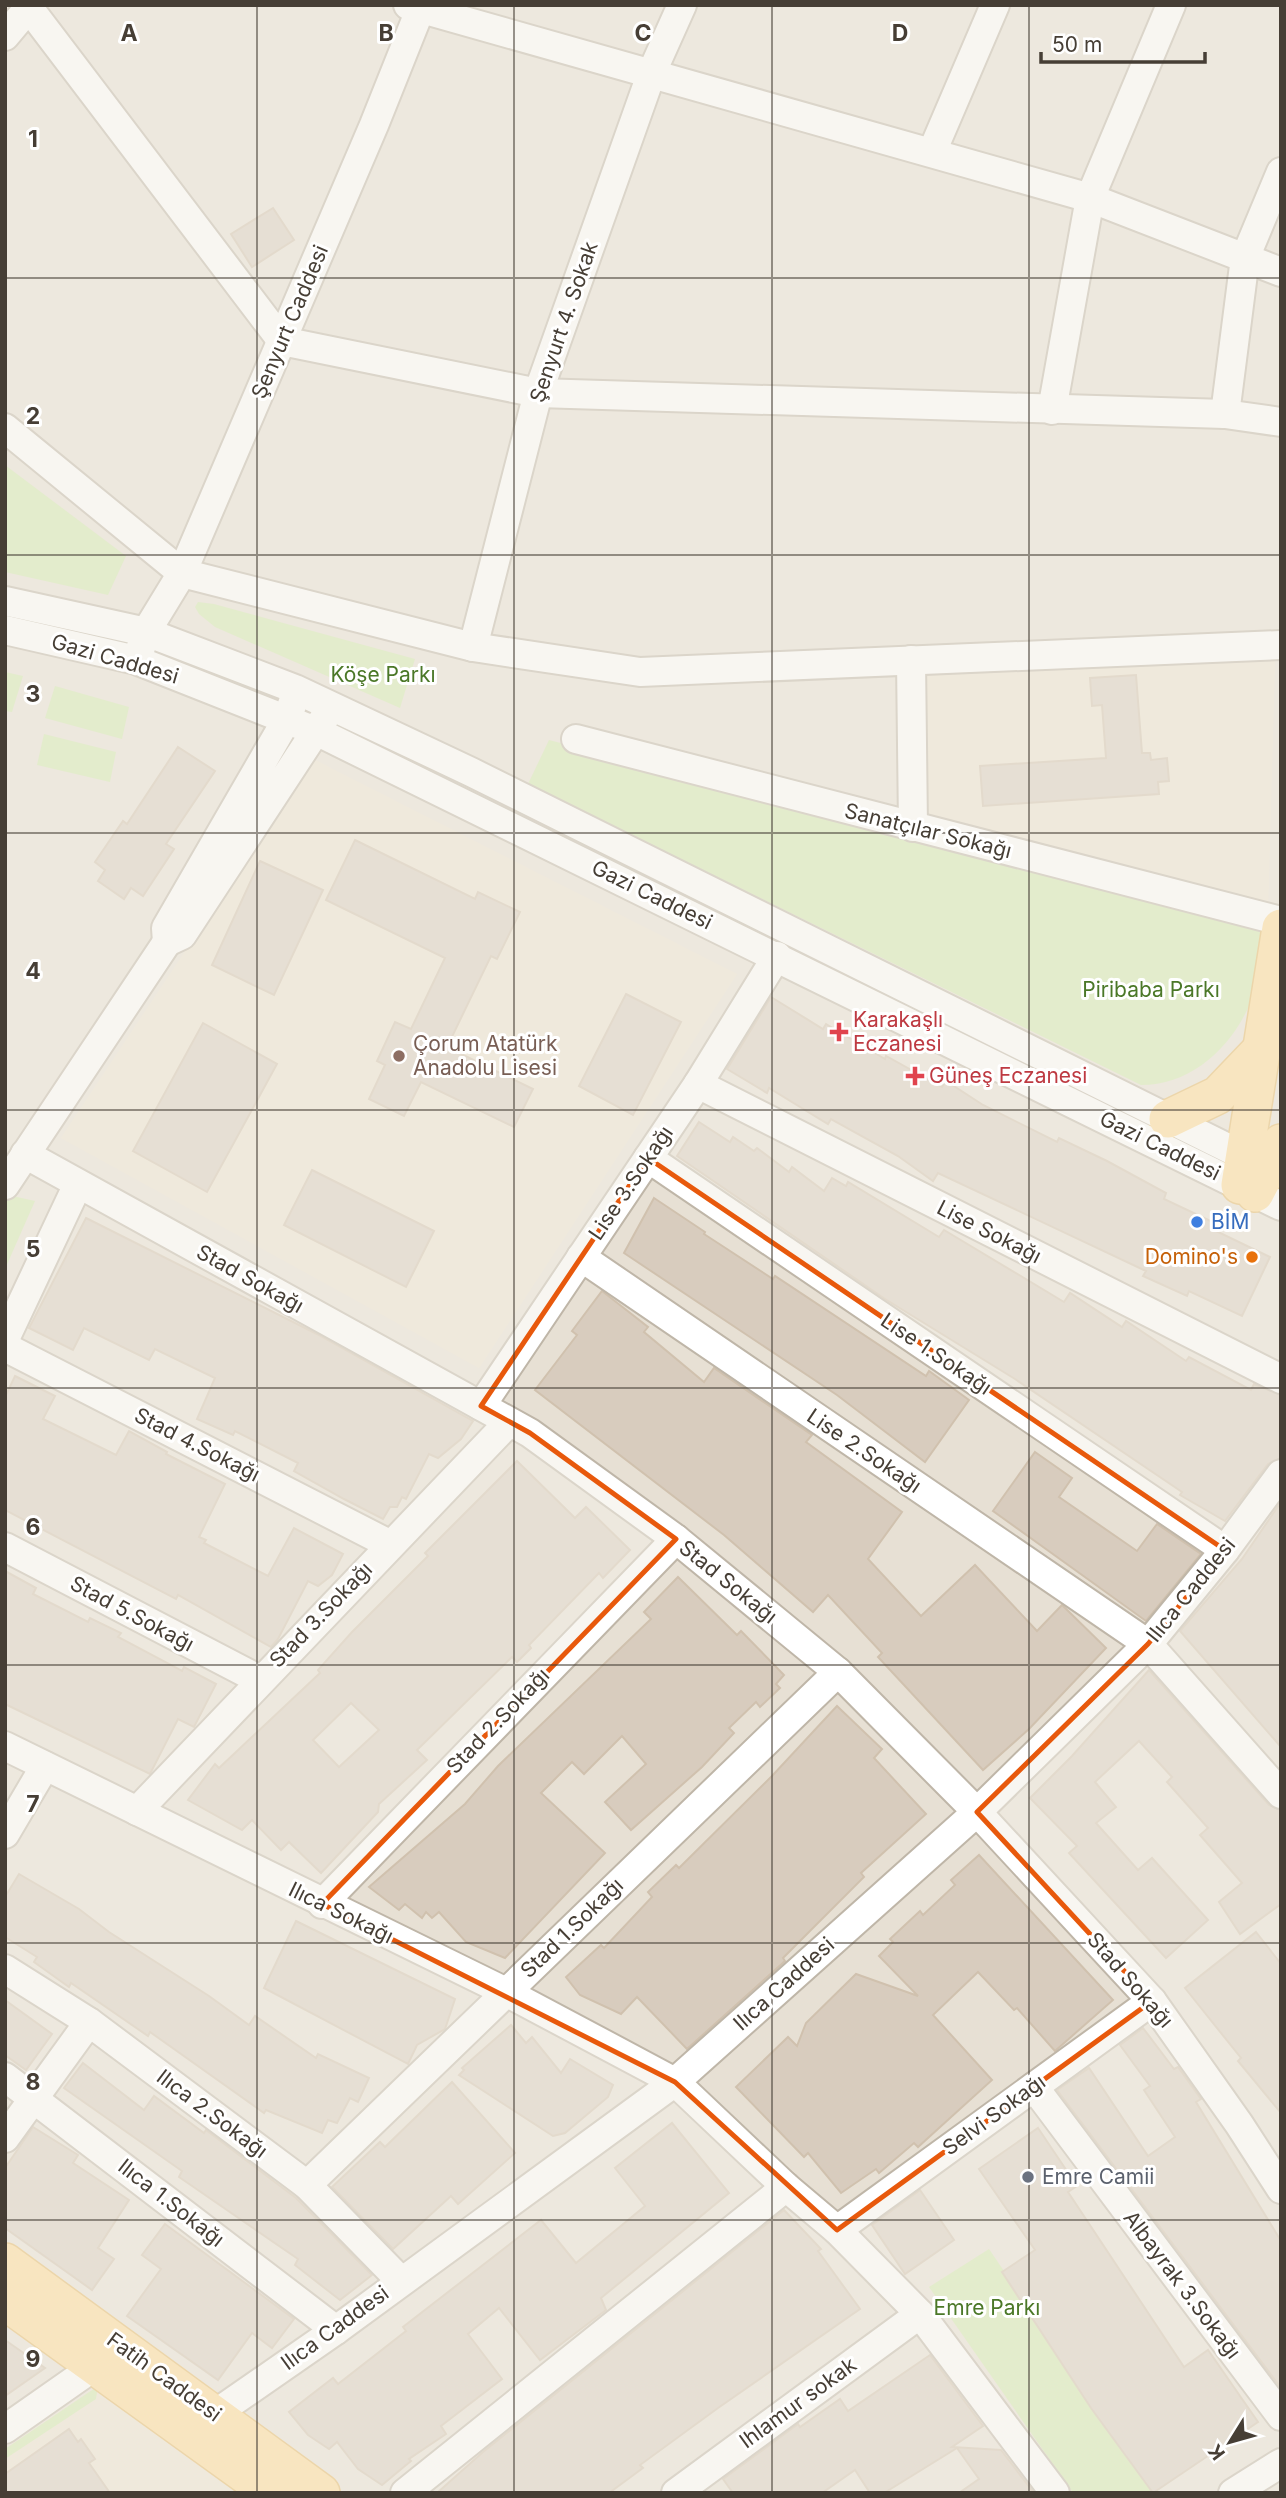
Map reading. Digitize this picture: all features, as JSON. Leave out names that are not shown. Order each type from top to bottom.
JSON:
[{"type":"main road","points":[[1264,1175],[1263,1048],[1281,928]]},
{"type":"main road","points":[[1168,1119],[1217,1095],[1263,1048]]},
{"type":"main road","name":"Fatih Caddesi","points":[[5,2262],[321,2493]]},
{"type":"main road","name":"Fatih Caddesi","points":[[5,2301],[271,2493]]},
{"type":"street","name":"Şenyurt 4. Sokak","points":[[473,647],[538,393],[652,72],[682,5]]},
{"type":"street","points":[[932,152],[995,5]]},
{"type":"street","points":[[1052,410],[1090,198],[1171,5]]},
{"type":"street","points":[[5,36],[30,7],[282,341],[538,393],[1225,414],[1281,422]]},
{"type":"street","points":[[416,7],[1090,198],[1281,272]]},
{"type":"street","name":"Şenyurt Caddesi","points":[[136,660],[146,632],[182,573],[282,341],[416,7]]},
{"type":"street","points":[[1225,414],[1245,258],[1281,172]]},
{"type":"street","points":[[5,410],[42,455]]},
{"type":"street","points":[[5,428],[42,455],[182,573],[473,647],[640,672],[1281,645]]},
{"type":"street","name":"Gazi Caddesi","points":[[5,601],[146,632],[331,705],[1168,1119],[1264,1175]]},
{"type":"street","name":"Gazi Caddesi","points":[[5,630],[136,660],[318,732],[777,956],[1264,1175]]},
{"type":"street","points":[[911,660],[913,827]]},
{"type":"street","points":[[167,942],[166,928],[287,719],[298,690]]},
{"type":"street","points":[[5,1185],[167,942],[182,935],[318,732],[331,705]]},
{"type":"street","name":"Sanatçılar Sokağı","points":[[576,739],[1281,921]]},
{"type":"street","name":"Lise 3.Sokağı","points":[[481,1406],[698,1084],[777,956]]},
{"type":"street","name":"Lise Sokağı","points":[[698,1084],[1281,1379]]},
{"type":"street","name":"Stad Sokağı","points":[[25,1154],[530,1433],[676,1539],[838,1672],[976,1812],[1152,2001],[1240,2124],[1281,2189]]},
{"type":"street","name":"Lise 1.Sokağı","points":[[648,1158],[1225,1550]]},
{"type":"street","points":[[5,1339],[78,1184]]},
{"type":"street","name":"Lise 2.Sokağı","points":[[581,1257],[1148,1644],[1281,1794]]},
{"type":"street","name":"Stad 4.Sokağı","points":[[5,1347],[389,1544]]},
{"type":"street","name":"Stad 3.Sokağı","points":[[136,1811],[389,1544],[509,1422]]},
{"type":"street","name":"Ilıca Caddesi","points":[[215,2414],[336,2330],[400,2280],[675,2081],[976,1812],[1148,1644],[1225,1550],[1281,1474]]},
{"type":"street","name":"Stad 2.Sokağı","points":[[322,1905],[676,1539]]},
{"type":"street","name":"Stad 5.Sokağı","points":[[5,1547],[260,1680]]},
{"type":"street","name":"Stad 1.Sokağı","points":[[307,2185],[838,1672]]},
{"type":"street","name":"Ilıca Sokağı","points":[[5,1746],[322,1905],[506,1992],[675,2081],[786,2187],[837,2230],[920,2314],[1055,2493]]},
{"type":"street","points":[[5,1834],[45,1766]]},
{"type":"street","name":"Ilıca 2.Sokağı","points":[[5,1969],[89,2022],[307,2185],[400,2280]]},
{"type":"street","name":"Selvi Sokağı","points":[[837,2230],[1152,2001]]},
{"type":"street","points":[[5,2138],[89,2022]]},
{"type":"street","name":"Ilıca 1.Sokağı","points":[[5,2077],[336,2330]]},
{"type":"street","name":"Albayrak 3.Sokağı","points":[[1034,2087],[1281,2416]]},
{"type":"street","points":[[405,2493],[786,2187]]},
{"type":"street","name":"Ihlamur sokak","points":[[676,2493],[920,2314]]},
{"type":"street","points":[[5,2429],[95,2366]]},
{"type":"street","points":[[1233,2493],[1281,2463]]},
{"type":"highlighted area","points":[[648,1158],[1225,1550],[1148,1644],[977,1812],[1152,2001],[837,2230],[675,2082],[322,1904],[676,1539],[530,1433],[481,1406]]},
{"type":"shaded area","points":[[5,5],[1281,5],[1281,2493],[5,2493]]},
{"type":"shaded area","points":[[1275,658],[1268,908],[917,823],[917,672]]},
{"type":"shaded area","name":"Çorum Atatürk Anadolu Lisesi","points":[[313,759],[737,974],[479,1368],[61,1138]]},
{"type":"shaded area","points":[[98,2386],[247,2493],[5,2493],[5,2449]]},
{"type":"green space","points":[[5,465],[126,556],[108,595],[5,572]]},
{"type":"green space","name":"Köşe Parkı","points":[[198,602],[214,604],[415,659],[400,708],[215,627],[199,614],[195,607]]},
{"type":"green space","points":[[5,672],[23,676],[12,712],[5,711]]},
{"type":"green space","points":[[55,686],[129,707],[122,739],[45,718]]},
{"type":"green space","points":[[44,734],[116,752],[110,782],[37,765]]},
{"type":"green space","name":"Piribaba Parkı","points":[[549,740],[1266,925],[1249,1006],[1231,1037],[1206,1062],[1176,1079],[1141,1085],[528,784]]},
{"type":"green space","points":[[8,1195],[35,1201],[5,1269],[5,1199]]},
{"type":"green space","name":"Emre Parkı","points":[[989,2249],[1155,2493],[1073,2493],[929,2287]]},
{"type":"green space","points":[[98,2386],[96,2399],[5,2459],[5,2449]]},
{"type":"building","points":[[273,208],[294,240],[252,267],[231,234]]},
{"type":"building","points":[[1136,675],[1142,753],[1150,753],[1151,760],[1167,758],[1169,781],[1158,782],[1159,794],[983,806],[980,766],[1106,758],[1102,705],[1092,706],[1090,678]]},
{"type":"building","points":[[178,747],[215,771],[166,844],[174,849],[143,896],[131,888],[124,899],[98,881],[105,870],[95,862],[123,821],[127,824]]},
{"type":"building","points":[[355,840],[475,899],[478,892],[520,912],[497,959],[491,956],[447,1047],[533,1089],[514,1127],[421,1082],[404,1116],[369,1099],[385,1065],[377,1061],[395,1022],[411,1029],[445,958],[326,900]]},
{"type":"building","points":[[260,861],[323,890],[274,995],[212,965]]},
{"type":"building","points":[[626,994],[681,1022],[633,1115],[579,1086]]},
{"type":"building","points":[[771,997],[823,1029],[826,1024],[885,1059],[886,1056],[942,1087],[946,1081],[983,1105],[1057,1142],[1059,1138],[1107,1161],[1166,1193],[1164,1199],[1219,1225],[1216,1231],[1270,1257],[1242,1316],[1189,1291],[1187,1296],[1143,1276],[1146,1271],[938,1173],[933,1181],[898,1156],[831,1119],[828,1124],[769,1088],[767,1093],[727,1069]]},
{"type":"building","points":[[203,1023],[277,1064],[207,1192],[133,1151]]},
{"type":"building","points":[[699,1122],[730,1142],[733,1137],[754,1151],[757,1148],[789,1172],[792,1167],[824,1191],[832,1178],[846,1186],[848,1182],[939,1237],[944,1230],[1064,1302],[1070,1293],[1122,1327],[1126,1321],[1186,1361],[1189,1357],[1251,1390],[1254,1384],[1281,1395],[1281,1458],[1268,1464],[1225,1521],[1180,1495],[1182,1492],[1015,1379],[885,1299],[677,1156]]},
{"type":"building","points":[[312,1170],[434,1231],[406,1287],[284,1225]]},
{"type":"building","points":[[654,1198],[773,1279],[775,1276],[926,1376],[929,1371],[969,1400],[925,1462],[837,1395],[624,1253]]},
{"type":"building","points":[[86,1218],[317,1334],[473,1421],[461,1439],[438,1458],[429,1454],[406,1499],[402,1497],[397,1507],[390,1507],[383,1519],[344,1499],[294,1471],[298,1463],[235,1431],[233,1435],[197,1419],[215,1378],[155,1349],[149,1360],[84,1328],[73,1350],[29,1328]]},
{"type":"building","points":[[602,1291],[648,1327],[644,1332],[704,1382],[714,1368],[812,1435],[806,1442],[902,1512],[868,1559],[921,1616],[975,1565],[1037,1631],[1062,1605],[1106,1648],[1029,1729],[983,1770],[878,1657],[882,1653],[828,1595],[813,1612],[724,1535],[535,1390],[577,1335],[572,1331]]},
{"type":"building","points":[[15,1376],[55,1396],[43,1419],[116,1455],[129,1431],[167,1452],[166,1454],[225,1484],[199,1537],[206,1540],[204,1543],[268,1576],[294,1528],[343,1554],[332,1575],[318,1586],[308,1581],[278,1639],[271,1647],[178,1595],[176,1599],[5,1510],[5,1397]]},
{"type":"building","points":[[1035,1452],[1072,1478],[1059,1497],[1137,1551],[1157,1524],[1201,1554],[1146,1621],[993,1511]]},
{"type":"building","points":[[517,1461],[575,1518],[586,1507],[630,1550],[603,1578],[599,1573],[529,1645],[531,1648],[517,1662],[512,1657],[417,1750],[427,1760],[379,1804],[378,1812],[321,1873],[289,1842],[281,1850],[252,1820],[242,1830],[188,1800],[215,1764],[219,1768],[320,1673],[318,1670],[352,1632],[428,1556],[425,1553]],"holes":[[[351,1703],[379,1730],[339,1767],[313,1740]]]},
{"type":"building","points":[[1281,1502],[1281,1747],[1180,1631],[1242,1559]]},
{"type":"building","points":[[5,1571],[36,1588],[33,1594],[88,1622],[90,1618],[121,1633],[118,1637],[182,1671],[184,1667],[216,1684],[194,1727],[178,1719],[150,1774],[5,1704]]},
{"type":"building","points":[[678,1577],[737,1635],[741,1631],[784,1675],[776,1684],[780,1688],[760,1707],[756,1702],[729,1728],[734,1733],[702,1767],[631,1830],[605,1802],[646,1764],[622,1736],[584,1774],[572,1762],[541,1793],[605,1853],[505,1958],[466,1942],[439,1912],[432,1918],[426,1912],[422,1918],[405,1904],[399,1910],[369,1887],[465,1804],[498,1766],[651,1619],[644,1612]]},
{"type":"building","points":[[1149,1670],[1269,1805],[1281,1810],[1281,1904],[1240,1934],[1219,1902],[1242,1883],[1200,1835],[1208,1828],[1167,1782],[1172,1777],[1139,1741],[1095,1782],[1116,1807],[1096,1823],[1138,1870],[1152,1858],[1208,1920],[1166,1958],[1069,1853],[1077,1846],[1030,1798],[1072,1756]]},
{"type":"building","points":[[837,1706],[882,1749],[874,1758],[926,1814],[861,1873],[864,1877],[783,1958],[785,1961],[687,2049],[637,1997],[621,2014],[580,1995],[566,1977],[601,1945],[604,1948],[652,1897],[648,1892],[676,1865],[679,1868],[772,1776]]},
{"type":"building","points":[[979,1855],[1113,2000],[1055,2051],[1017,2008],[1014,2010],[978,1972],[933,2015],[992,2080],[918,2147],[914,2143],[879,2173],[876,2169],[841,2193],[808,2153],[804,2157],[736,2087],[788,2037],[797,2046],[806,2023],[856,1974],[918,1996],[879,1956],[893,1942],[890,1939],[920,1911],[923,1915],[955,1885],[951,1880]]},
{"type":"building","points":[[19,1874],[79,1909],[249,2025],[255,2016],[316,2058],[318,2054],[369,2078],[358,2102],[350,2098],[337,2123],[328,2120],[322,2133],[266,2110],[264,2113],[150,2032],[148,2036],[71,1983],[69,1987],[34,1962],[37,1957],[5,1937],[5,1897]]},
{"type":"building","points":[[296,1921],[455,1999],[445,2029],[417,2045],[408,2064],[264,1988]]},
{"type":"building","points":[[1256,1932],[1281,1964],[1281,2113],[1238,2061],[1241,2058],[1185,1988]]},
{"type":"building","points":[[5,2000],[52,2034],[26,2070],[5,2055]]},
{"type":"building","points":[[511,2025],[526,2043],[532,2037],[561,2073],[570,2059],[613,2085],[608,2097],[565,2133],[553,2136],[459,2075],[464,2070],[462,2068]]},
{"type":"building","points":[[1143,2028],[1174,2069],[1178,2067],[1201,2099],[1196,2102],[1281,2241],[1281,2388],[1057,2090],[1089,2068],[1148,2156],[1175,2137],[1144,2090],[1150,2086],[1120,2045]]},
{"type":"building","points":[[83,2063],[144,2110],[154,2096],[204,2133],[206,2130],[296,2198],[372,2275],[340,2300],[295,2265],[298,2259],[179,2177],[182,2171],[64,2088]]},
{"type":"building","points":[[452,2082],[515,2153],[458,2204],[451,2196],[393,2249],[332,2187],[380,2142],[385,2147]]},
{"type":"building","points":[[672,2123],[729,2193],[601,2298],[606,2310],[540,2360],[499,2308],[468,2334],[502,2379],[441,2426],[446,2434],[409,2459],[411,2461],[382,2485],[358,2469],[337,2442],[329,2449],[308,2435],[289,2412],[333,2378],[338,2384],[406,2331],[403,2327],[541,2220],[576,2263],[645,2206],[615,2168]]},
{"type":"building","points":[[33,2127],[78,2155],[73,2163],[129,2200],[98,2248],[114,2259],[92,2290],[5,2228],[5,2168]]},
{"type":"building","points":[[1038,2128],[1077,2186],[1068,2192],[1184,2367],[1208,2350],[1258,2422],[1153,2493],[1091,2408],[1002,2272],[1035,2250],[979,2169]]},
{"type":"building","points":[[920,2190],[954,2240],[905,2274],[872,2225]]},
{"type":"building","points":[[784,2210],[821,2249],[818,2251],[860,2309],[640,2465],[643,2468],[609,2493],[437,2493],[483,2452]]},
{"type":"building","points":[[165,2224],[294,2319],[272,2348],[252,2333],[218,2380],[127,2316],[161,2269],[142,2255]]},
{"type":"building","points":[[5,2340],[45,2368],[5,2396]]},
{"type":"building","points":[[930,2355],[983,2426],[952,2447],[1001,2450],[1034,2493],[959,2493],[979,2479],[957,2448],[884,2493],[870,2493],[855,2470],[822,2493],[733,2493],[723,2479],[798,2424],[800,2427],[840,2399],[848,2411]]},
{"type":"building","points":[[69,2429],[78,2442],[81,2439],[95,2459],[89,2463],[110,2493],[5,2493],[5,2474]]},
{"type":"place","name":"Karakaşlı Eczanesi","points":[[839,1032]]},
{"type":"place","name":"Çorum Atatürk Anadolu Lisesi","points":[[399,1056]]},
{"type":"place","name":"Güneş Eczanesi","points":[[915,1076]]},
{"type":"place","name":"BİM","points":[[1197,1222]]},
{"type":"place","name":"Domino's","points":[[1252,1257]]},
{"type":"place","name":"Emre Camii","points":[[1028,2177]]}]
